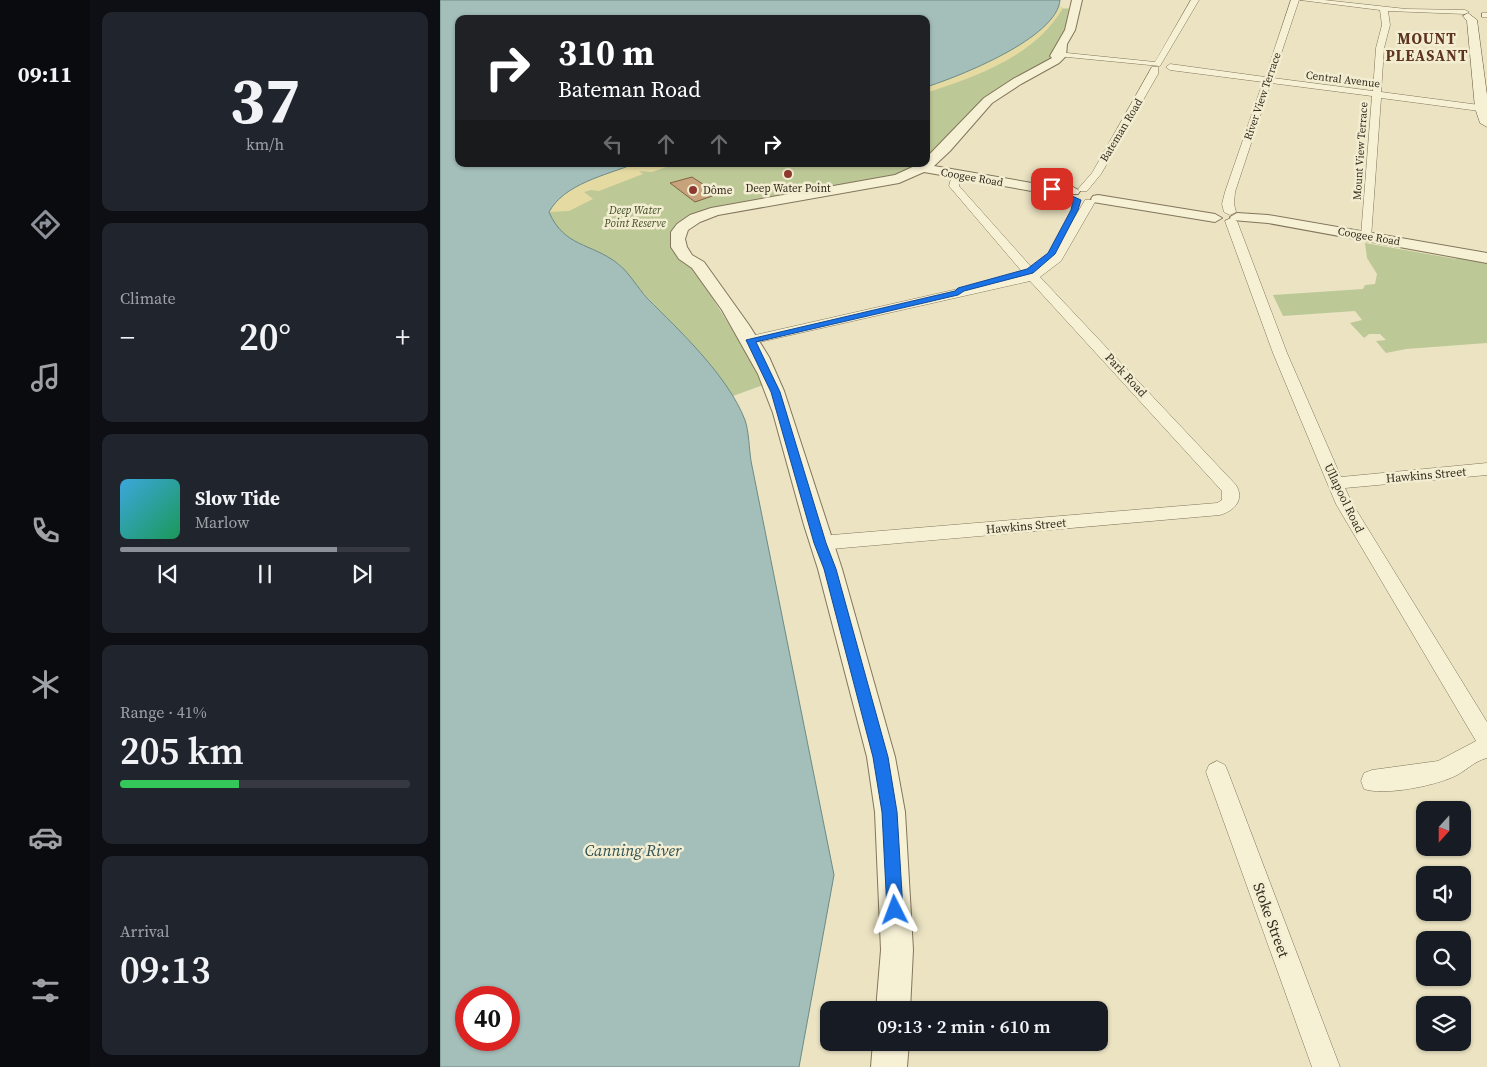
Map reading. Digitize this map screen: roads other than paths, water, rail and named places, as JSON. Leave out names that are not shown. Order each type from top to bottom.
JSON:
[{"type":"main road","points":[[1476,15],[1487,123]]},
{"type":"main road","points":[[1479,48],[1487,86]]},
{"type":"street","points":[[930,164],[983,105],[1057,54],[1070,30],[1077,0]]},
{"type":"street","name":"Bateman Road","points":[[1161,67],[1162,60],[1195,0]]},
{"type":"street","name":"Bateman Road","points":[[751,340],[958,292],[1035,270],[1057,258],[1086,196],[1200,0]]},
{"type":"street","name":"River View Terrace","points":[[1224,216],[1230,192],[1295,0]]},
{"type":"street","points":[[1304,0],[1384,9],[1476,15]]},
{"type":"street","name":"Mount View Terrace","points":[[1367,236],[1380,48],[1386,24],[1384,9]]},
{"type":"street","name":"Central Avenue","points":[[1057,54],[1485,109]]},
{"type":"street","points":[[894,1001],[898,950],[890,812],[880,757],[830,569],[820,543],[775,392],[751,340],[698,265],[699,257],[688,241],[690,228],[708,218],[755,205],[899,179],[925,168]]},
{"type":"street","name":"Coogee Road","points":[[925,168],[1186,213],[1268,219],[1487,256]]},
{"type":"street","name":"Park Road","points":[[957,175],[954,186],[1010,252],[1035,270],[1230,490],[1230,503]]},
{"type":"street","name":"Ullapool Road","points":[[1224,216],[1236,239],[1280,353],[1335,484],[1370,549],[1487,741]]},
{"type":"street","name":"Hawkins Street","points":[[1335,484],[1487,469]]},
{"type":"street","name":"Hawkins Street","points":[[820,543],[1220,509],[1230,503]]},
{"type":"street","points":[[1372,781],[1437,773],[1453,767],[1476,750],[1487,748]]},
{"type":"street","name":"Stoke Street","points":[[1217,772],[1326,1067]]},
{"type":"street","points":[[889,1067],[890,1051]]},
{"type":"water","name":"Canning River","points":[[440,0],[1060,0],[1055,14],[1025,42],[982,65],[930,86],[930,15],[455,15],[455,167],[626,167],[575,187],[556,202],[549,212],[562,232],[617,263],[625,271],[647,298],[715,371],[737,403],[745,420],[751,461],[834,875],[799,1067],[440,1067]]},
{"type":"place","name":"Deep Water Point","points":[[788,174]]},
{"type":"place","name":"Dôme","points":[[693,190]]},
{"type":"district","name":"MOUNT PLEASANT","points":[[1427,48]]},
{"type":"park label","name":"Deep Water Point Reserve","points":[[635,216]]}]
